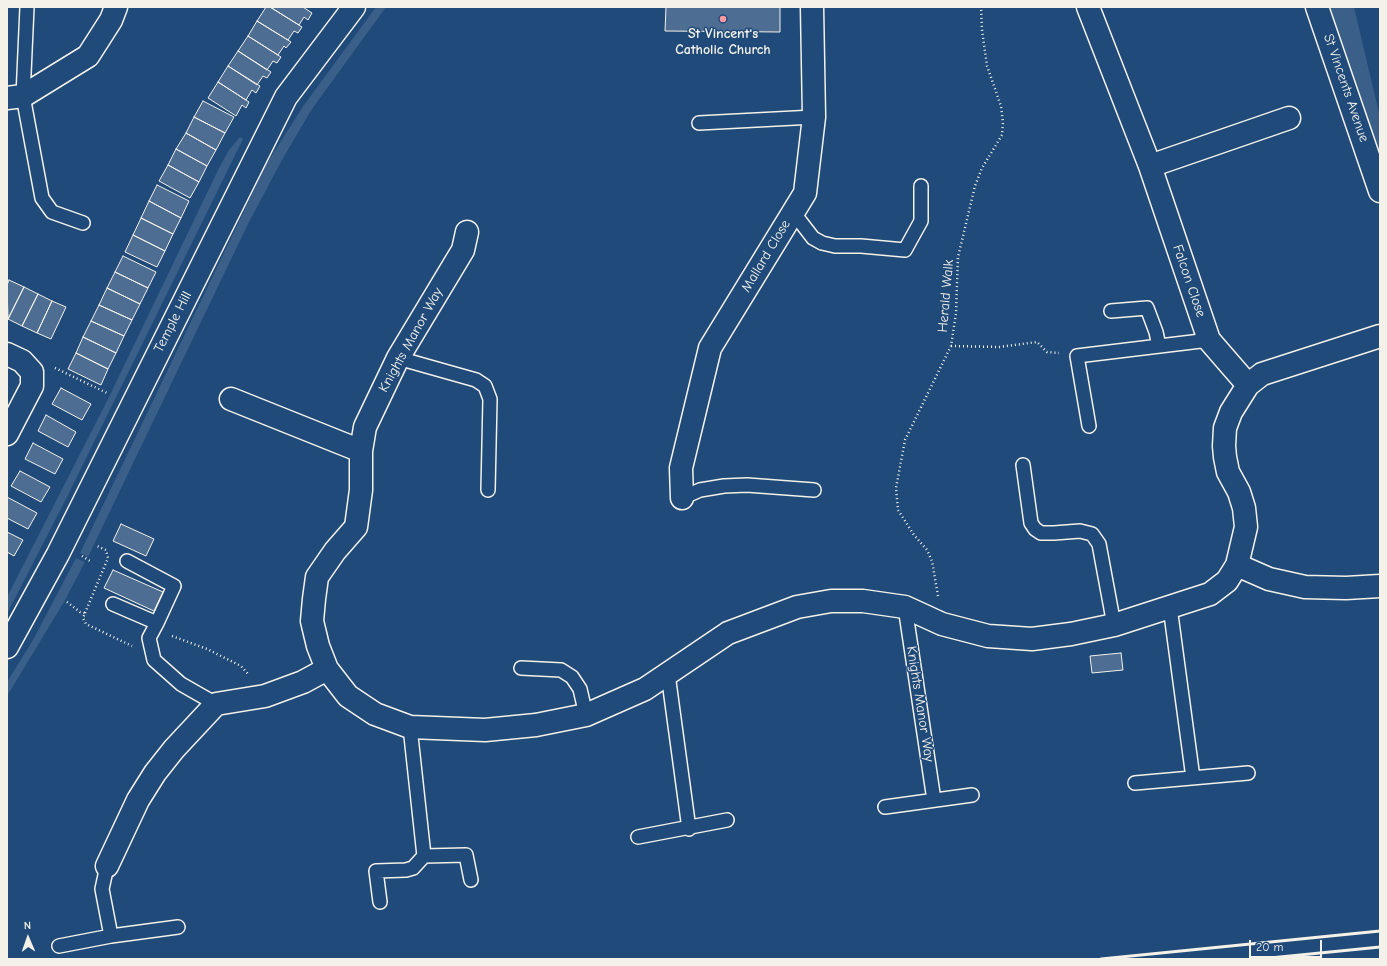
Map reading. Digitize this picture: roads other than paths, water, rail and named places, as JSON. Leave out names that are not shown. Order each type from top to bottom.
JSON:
[{"type":"street","points":[[15,97],[88,56],[111,20],[116,7]]},
{"type":"street","name":"Temple Hill","points":[[7,647],[58,554],[286,97],[354,7]]},
{"type":"street","name":"Mallard Close","points":[[682,498],[681,468],[710,348],[804,193],[814,117],[812,7]]},
{"type":"street","name":"Falcon Close","points":[[1088,7],[1150,166],[1209,340],[1248,385]]},
{"type":"street","name":"St Vincents Avenue","points":[[1318,8],[1380,191]]},
{"type":"street","points":[[1150,166],[1289,118]]},
{"type":"street","name":"Knights Manor Way","points":[[467,232],[463,250],[398,358],[365,427],[362,451],[361,490],[356,527],[335,551],[317,577],[314,598],[312,621],[318,646],[327,669],[348,696],[375,714],[410,727],[485,730],[536,725],[586,715],[639,692],[728,633],[797,607],[831,602],[863,601],[906,607],[942,624],[988,636],[1032,639],[1071,634],[1114,625],[1210,594],[1227,581],[1238,566],[1246,527],[1244,508],[1239,492],[1228,472],[1225,457],[1225,428],[1231,412],[1248,385],[1262,374],[1380,336]]},
{"type":"street","points":[[7,354],[22,361],[32,372],[32,386],[7,434]]},
{"type":"street","points":[[232,399],[362,451]]},
{"type":"street","points":[[1238,566],[1269,579],[1305,587],[1346,588],[1380,586]]},
{"type":"street","points":[[107,866],[138,800],[155,773],[174,749],[216,704],[265,696],[303,682],[327,669]]},
{"type":"lane","points":[[28,7],[15,97],[42,198],[52,212],[83,223]]},
{"type":"lane","points":[[699,123],[814,117]]},
{"type":"lane","points":[[793,212],[813,238],[822,243],[835,246],[861,246],[905,250],[921,221],[921,186]]},
{"type":"lane","points":[[1111,311],[1147,308],[1156,332],[1158,346]]},
{"type":"lane","points":[[1089,426],[1078,356],[1209,340]]},
{"type":"lane","points":[[398,358],[476,380],[485,386],[490,399],[488,490]]},
{"type":"lane","points":[[1023,464],[1032,523],[1035,529],[1041,533],[1080,531],[1092,534],[1099,544],[1114,625]]},
{"type":"lane","points":[[682,498],[700,490],[724,486],[747,485],[814,490]]},
{"type":"lane","points":[[127,561],[174,586],[149,638],[154,660],[181,684],[216,704]]},
{"type":"lane","points":[[113,604],[157,623]]},
{"type":"lane","name":"Knights Manor Way","points":[[906,607],[934,800]]},
{"type":"lane","points":[[1170,608],[1193,778]]},
{"type":"lane","points":[[520,668],[561,670],[572,677],[580,689],[586,715]]},
{"type":"lane","points":[[668,674],[689,829]]},
{"type":"lane","points":[[410,727],[424,856]]},
{"type":"lane","points":[[1135,783],[1248,773]]},
{"type":"lane","points":[[885,807],[972,795]]},
{"type":"lane","points":[[638,837],[689,829],[727,820]]},
{"type":"lane","points":[[380,902],[376,871],[406,870],[413,868],[424,856],[466,855],[471,880]]},
{"type":"lane","points":[[107,866],[102,889],[111,936]]},
{"type":"lane","points":[[59,946],[111,936],[178,927]]},
{"type":"railway","points":[[1101,959],[1380,931]]},
{"type":"railway","points":[[1260,959],[1380,947]]},
{"type":"place","name":"St Vincent's Catholic Church","points":[[723,19]]}]
